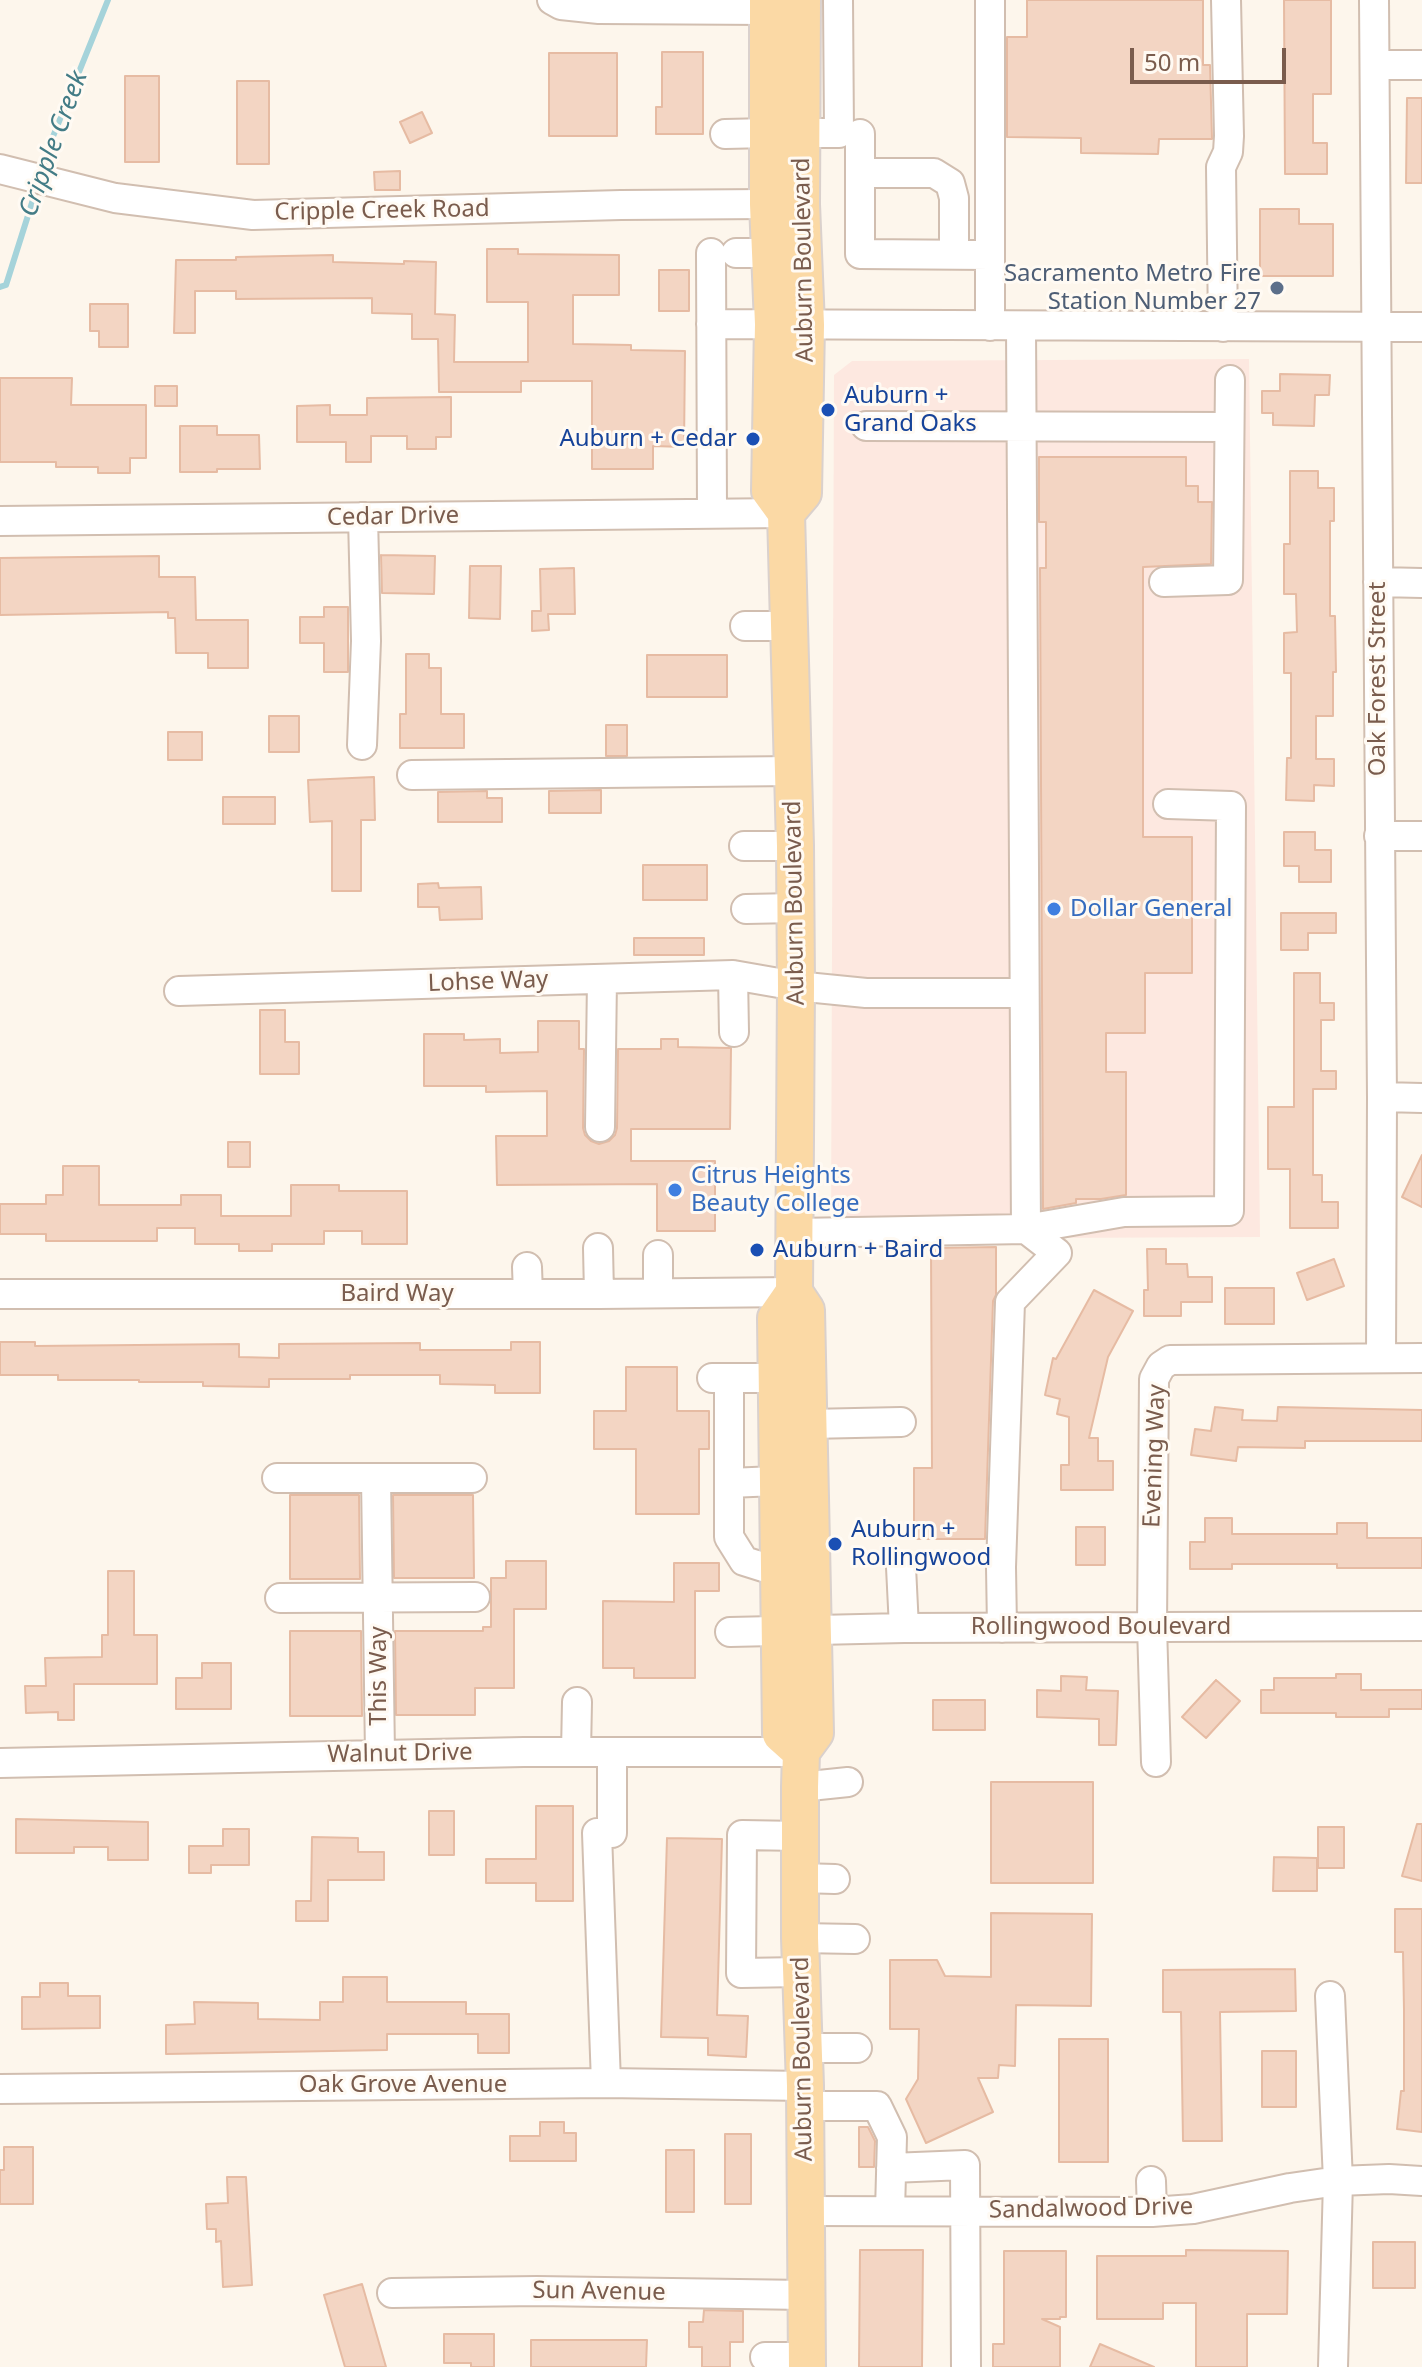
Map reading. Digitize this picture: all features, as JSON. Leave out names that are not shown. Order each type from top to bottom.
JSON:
[{"type":"main road","name":"Auburn Boulevard","points":[[789,324],[739,253],[768,204],[786,133],[802,0]]},
{"type":"main road","name":"Auburn Boulevard","points":[[768,5],[758,68],[786,133],[801,204],[789,324],[803,493],[786,513],[795,846],[794,1292],[776,1318],[776,1481],[779,1572],[797,1632],[815,1733],[801,1752],[800,1787],[800,1836],[817,1878],[800,1955],[805,2096],[807,2362]]},
{"type":"main road","name":"Auburn Boulevard","points":[[794,1292],[806,1310],[809,1424],[797,1632]]},
{"type":"street","points":[[552,0],[561,5],[599,9],[768,5]]},
{"type":"street","points":[[725,134],[839,133],[838,0]]},
{"type":"street","points":[[990,0],[990,326]]},
{"type":"street","points":[[1223,327],[1221,167],[1228,152],[1229,136],[1226,0]]},
{"type":"street","name":"Oak Forest Street","points":[[1374,0],[1381,1358]]},
{"type":"street","points":[[1375,65],[1422,65]]},
{"type":"street","points":[[860,134],[860,254],[990,255]]},
{"type":"street","name":"Cripple Creek Road","points":[[0,169],[115,198],[253,215],[768,204]]},
{"type":"street","points":[[860,173],[934,173],[950,183],[954,198],[954,254]]},
{"type":"street","points":[[712,513],[711,324],[739,253]]},
{"type":"street","points":[[711,324],[1422,327]]},
{"type":"street","points":[[1021,326],[1026,1229]]},
{"type":"street","points":[[1164,582],[1228,580],[1230,380]]},
{"type":"street","points":[[866,426],[1229,427]]},
{"type":"street","name":"Cedar Drive","points":[[0,521],[786,513]]},
{"type":"street","points":[[362,745],[366,641],[363,517]]},
{"type":"street","points":[[1378,582],[1422,583]]},
{"type":"street","points":[[745,626],[789,626]]},
{"type":"street","points":[[412,775],[793,771]]},
{"type":"street","points":[[795,1233],[1026,1229],[1124,1212],[1229,1211],[1231,806],[1168,804]]},
{"type":"street","points":[[1379,836],[1422,836]]},
{"type":"street","points":[[744,846],[795,846]]},
{"type":"street","points":[[746,909],[795,908]]},
{"type":"street","points":[[733,975],[734,1032]]},
{"type":"street","name":"Lohse Way","points":[[179,991],[733,975],[796,986],[866,993],[1024,993]]},
{"type":"street","points":[[600,1127],[602,979]]},
{"type":"street","points":[[1382,1097],[1422,1098]]},
{"type":"street","points":[[1002,1628],[1001,1567],[1010,1302],[1057,1253],[1026,1229]]},
{"type":"street","points":[[598,1248],[599,1294]]},
{"type":"street","points":[[658,1255],[658,1292]]},
{"type":"street","name":"Baird Way","points":[[0,1294],[467,1285],[527,1280],[599,1294],[794,1292]]},
{"type":"street","name":"Evening Way","points":[[1156,1762],[1152,1626],[1154,1379],[1161,1366],[1170,1360],[1422,1358]]},
{"type":"street","points":[[777,1378],[721,1378],[729,1483],[729,1537],[744,1561],[779,1572]]},
{"type":"street","points":[[809,1424],[901,1422]]},
{"type":"street","points":[[277,1478],[472,1478]]},
{"type":"street","name":"This Way","points":[[376,1478],[380,1754]]},
{"type":"street","points":[[729,1483],[776,1481]]},
{"type":"street","points":[[901,1567],[904,1628]]},
{"type":"street","name":"This Way","points":[[280,1598],[475,1597]]},
{"type":"street","name":"Rollingwood Boulevard","points":[[730,1632],[904,1628],[1422,1626]]},
{"type":"street","points":[[576,1752],[577,1702]]},
{"type":"street","name":"Walnut Drive","points":[[0,1763],[380,1754],[524,1744],[576,1752],[801,1752]]},
{"type":"street","points":[[606,2083],[597,1833],[612,1833],[612,1752]]},
{"type":"street","points":[[800,1787],[848,1782]]},
{"type":"street","points":[[800,1836],[742,1835],[741,1973],[855,1939]]},
{"type":"street","points":[[1330,1996],[1338,2181],[1333,2367]]},
{"type":"street","points":[[804,2048],[857,2048]]},
{"type":"street","name":"Oak Grove Avenue","points":[[0,2089],[606,2083],[805,2096],[877,2106],[892,2137],[891,2168]]},
{"type":"street","points":[[890,2211],[891,2168],[965,2165],[966,2367]]},
{"type":"street","points":[[1151,2181],[1152,2212]]},
{"type":"street","name":"Sandalwood Drive","points":[[806,2211],[1152,2212],[1193,2209],[1338,2181],[1422,2181]]},
{"type":"street","name":"Sun Avenue","points":[[392,2293],[537,2291],[806,2295]]},
{"type":"street","points":[[765,2357],[807,2362]]},
{"type":"shaded area","points":[[1249,359],[1260,1237],[831,1239],[834,375],[852,361]]},
{"type":"building","points":[[1027,0],[1203,0],[1203,65],[1210,65],[1212,139],[1159,139],[1158,154],[1081,153],[1081,138],[1007,137],[1007,37],[1027,37]]},
{"type":"building","points":[[1284,0],[1331,0],[1331,94],[1313,94],[1313,143],[1327,143],[1327,174],[1285,174]]},
{"type":"building","points":[[662,52],[703,52],[703,134],[656,134],[656,107],[662,107]]},
{"type":"building","points":[[549,53],[617,53],[617,136],[549,136]]},
{"type":"building","points":[[125,76],[159,76],[159,162],[125,162]]},
{"type":"building","points":[[237,81],[269,81],[269,164],[237,164]]},
{"type":"building","points":[[1407,98],[1422,98],[1422,183],[1406,183]]},
{"type":"building","points":[[422,112],[432,133],[410,143],[400,122]]},
{"type":"building","points":[[400,171],[400,190],[375,190],[374,172]]},
{"type":"building","points":[[1260,209],[1299,209],[1299,224],[1333,224],[1333,276],[1260,276]]},
{"type":"building","points":[[487,249],[518,249],[518,254],[619,255],[619,295],[573,295],[573,344],[631,345],[631,350],[685,351],[684,447],[653,446],[653,469],[592,469],[592,381],[521,381],[521,392],[439,392],[438,339],[412,339],[412,314],[372,313],[372,298],[236,299],[236,291],[195,291],[195,333],[174,333],[176,260],[333,255],[333,262],[436,262],[435,314],[455,315],[454,362],[528,362],[528,302],[487,302]]},
{"type":"building","points":[[659,270],[689,270],[689,311],[659,311]]},
{"type":"building","points":[[90,304],[128,304],[128,347],[99,347],[99,331],[90,331]]},
{"type":"building","points":[[1280,374],[1330,375],[1329,395],[1315,395],[1314,426],[1273,425],[1273,413],[1262,413],[1262,391],[1280,391]]},
{"type":"building","points":[[0,378],[72,378],[71,405],[146,405],[146,458],[130,458],[130,473],[98,473],[98,467],[56,467],[56,462],[0,462]]},
{"type":"building","points":[[155,386],[177,386],[177,406],[155,406]]},
{"type":"building","points":[[451,397],[451,437],[436,437],[436,449],[407,449],[407,436],[371,436],[371,462],[346,462],[346,442],[297,442],[297,406],[330,405],[330,415],[367,415],[367,398]]},
{"type":"building","points":[[180,426],[217,426],[217,435],[259,435],[260,469],[180,472]]},
{"type":"building","points":[[1039,457],[1186,457],[1186,486],[1198,486],[1198,502],[1212,502],[1211,564],[1143,567],[1143,837],[1192,837],[1192,973],[1145,973],[1145,1033],[1106,1033],[1106,1072],[1126,1072],[1126,1195],[1076,1199],[1076,1203],[1043,1209],[1040,568],[1046,568],[1046,522],[1039,522]]},
{"type":"building","points":[[1290,471],[1318,471],[1318,488],[1334,488],[1334,521],[1330,521],[1330,616],[1335,616],[1336,672],[1333,672],[1333,716],[1316,716],[1316,759],[1334,759],[1334,786],[1314,785],[1314,801],[1286,800],[1287,758],[1291,758],[1291,673],[1284,673],[1284,633],[1297,632],[1296,594],[1284,594],[1284,544],[1290,544]]},
{"type":"building","points":[[381,555],[435,556],[434,594],[382,593]]},
{"type":"building","points":[[159,556],[159,577],[195,577],[196,620],[248,620],[248,668],[208,668],[208,653],[176,653],[175,618],[168,618],[168,612],[0,615],[0,558]]},
{"type":"building","points":[[470,566],[501,566],[500,619],[469,618]]},
{"type":"building","points":[[574,568],[575,614],[548,614],[549,630],[532,631],[532,611],[541,611],[540,569]]},
{"type":"building","points":[[324,607],[348,607],[348,672],[324,672],[324,643],[300,643],[300,617],[324,617]]},
{"type":"building","points":[[406,654],[429,654],[429,668],[441,668],[441,714],[464,714],[464,748],[400,748],[400,714],[406,714]]},
{"type":"building","points":[[647,655],[727,655],[727,697],[647,697]]},
{"type":"building","points":[[269,716],[299,716],[299,752],[269,752]]},
{"type":"building","points":[[606,725],[627,725],[627,756],[606,756]]},
{"type":"building","points":[[168,732],[202,732],[202,760],[168,760]]},
{"type":"building","points":[[374,777],[375,820],[361,820],[361,891],[332,891],[332,821],[310,822],[308,780]]},
{"type":"building","points":[[601,790],[601,813],[549,813],[549,791]]},
{"type":"building","points":[[487,791],[487,798],[502,798],[502,822],[438,822],[438,792]]},
{"type":"building","points":[[223,797],[275,797],[275,824],[223,824]]},
{"type":"building","points":[[1284,832],[1315,832],[1315,850],[1331,850],[1331,882],[1299,882],[1299,866],[1284,866]]},
{"type":"building","points":[[643,865],[707,865],[707,900],[643,900]]},
{"type":"building","points":[[438,883],[439,888],[481,887],[482,919],[440,920],[439,907],[418,907],[418,884]]},
{"type":"building","points":[[1281,913],[1336,913],[1336,933],[1308,933],[1308,950],[1281,950]]},
{"type":"building","points":[[634,938],[704,938],[704,955],[634,955]]},
{"type":"building","points":[[1294,973],[1320,973],[1320,1003],[1334,1003],[1334,1020],[1321,1020],[1321,1071],[1336,1071],[1336,1089],[1313,1089],[1313,1175],[1322,1175],[1322,1202],[1338,1202],[1338,1228],[1290,1228],[1290,1169],[1268,1169],[1268,1107],[1294,1107]]},
{"type":"building","points":[[260,1010],[285,1010],[285,1042],[299,1042],[299,1074],[260,1074]]},
{"type":"building","points":[[538,1021],[579,1021],[579,1049],[584,1049],[583,1128],[591,1141],[599,1144],[609,1141],[617,1128],[618,1049],[661,1049],[661,1039],[678,1039],[678,1047],[731,1048],[730,1129],[631,1129],[631,1161],[715,1161],[715,1231],[657,1231],[657,1184],[497,1185],[496,1136],[547,1136],[547,1091],[486,1092],[486,1086],[424,1086],[424,1034],[464,1034],[464,1040],[500,1039],[500,1053],[538,1052]]},
{"type":"building","points":[[228,1142],[250,1142],[250,1167],[228,1167]]},
{"type":"building","points":[[1422,1155],[1422,1207],[1402,1197]]},
{"type":"building","points":[[63,1166],[99,1166],[99,1205],[181,1205],[181,1195],[221,1195],[221,1216],[291,1216],[291,1185],[339,1185],[339,1191],[407,1191],[407,1244],[362,1244],[362,1231],[324,1231],[324,1244],[272,1244],[272,1251],[239,1251],[239,1244],[195,1244],[195,1228],[157,1228],[157,1241],[46,1241],[46,1234],[0,1234],[0,1204],[46,1204],[46,1195],[63,1195]]},
{"type":"building","points":[[996,1247],[985,1539],[914,1539],[914,1468],[932,1468],[931,1248]]},
{"type":"building","points":[[1147,1249],[1166,1249],[1166,1264],[1187,1264],[1188,1277],[1212,1277],[1212,1302],[1181,1302],[1181,1316],[1144,1316],[1144,1290],[1148,1290]]},
{"type":"building","points":[[1334,1259],[1344,1286],[1307,1300],[1297,1273]]},
{"type":"building","points":[[1225,1288],[1274,1288],[1274,1324],[1225,1324]]},
{"type":"building","points":[[1094,1290],[1133,1311],[1108,1357],[1089,1438],[1098,1438],[1098,1461],[1113,1461],[1113,1490],[1061,1490],[1061,1465],[1069,1465],[1069,1417],[1057,1414],[1060,1399],[1045,1395],[1053,1358],[1056,1359]]},
{"type":"building","points":[[0,1342],[35,1342],[35,1346],[239,1344],[239,1357],[279,1358],[279,1344],[420,1343],[420,1350],[511,1350],[511,1342],[540,1342],[540,1393],[495,1393],[495,1385],[440,1384],[440,1375],[269,1379],[269,1387],[203,1386],[203,1382],[58,1380],[58,1375],[0,1375]]},
{"type":"building","points":[[626,1367],[677,1367],[677,1411],[709,1411],[709,1449],[699,1449],[699,1514],[636,1514],[636,1449],[594,1449],[594,1411],[626,1411]]},
{"type":"building","points":[[1215,1407],[1243,1410],[1242,1420],[1277,1421],[1278,1407],[1422,1410],[1422,1441],[1305,1441],[1305,1448],[1238,1447],[1236,1461],[1191,1455],[1195,1429],[1211,1431]]},
{"type":"building","points":[[290,1495],[359,1495],[360,1579],[290,1579]]},
{"type":"building","points":[[393,1495],[473,1495],[474,1578],[394,1578]]},
{"type":"building","points":[[1205,1518],[1232,1518],[1232,1534],[1337,1534],[1337,1523],[1367,1523],[1367,1538],[1422,1538],[1422,1568],[1232,1564],[1232,1569],[1190,1569],[1190,1542],[1205,1542]]},
{"type":"building","points":[[1076,1527],[1105,1527],[1105,1565],[1076,1565]]},
{"type":"building","points":[[506,1561],[546,1561],[546,1609],[514,1609],[514,1688],[475,1688],[475,1715],[396,1715],[395,1631],[483,1631],[483,1627],[491,1627],[491,1578],[506,1578]]},
{"type":"building","points":[[674,1563],[719,1563],[719,1591],[695,1591],[695,1678],[634,1678],[634,1668],[603,1668],[603,1601],[674,1602]]},
{"type":"building","points":[[108,1571],[134,1571],[134,1635],[157,1635],[157,1684],[74,1684],[74,1720],[58,1720],[58,1712],[26,1713],[25,1686],[46,1686],[45,1658],[102,1657],[102,1635],[108,1635]]},
{"type":"building","points":[[290,1631],[361,1631],[362,1716],[290,1716]]},
{"type":"building","points":[[202,1663],[231,1663],[231,1709],[176,1709],[176,1678],[202,1678]]},
{"type":"building","points":[[1336,1674],[1361,1674],[1361,1690],[1422,1690],[1422,1709],[1389,1709],[1389,1717],[1261,1713],[1261,1690],[1274,1690],[1274,1678],[1336,1678]]},
{"type":"building","points":[[1061,1676],[1087,1677],[1086,1690],[1118,1691],[1116,1745],[1099,1745],[1099,1719],[1037,1717],[1037,1690],[1061,1691]]},
{"type":"building","points":[[1216,1680],[1240,1701],[1206,1738],[1182,1717]]},
{"type":"building","points":[[933,1700],[985,1700],[985,1730],[933,1730]]},
{"type":"building","points":[[991,1782],[1093,1782],[1093,1883],[991,1883]]},
{"type":"building","points":[[536,1806],[573,1806],[573,1901],[536,1901],[536,1883],[486,1883],[486,1859],[536,1859]]},
{"type":"building","points":[[429,1811],[454,1811],[454,1855],[429,1855]]},
{"type":"building","points":[[16,1819],[148,1822],[148,1860],[108,1860],[108,1847],[74,1847],[74,1853],[16,1853]]},
{"type":"building","points":[[1417,1824],[1422,1824],[1422,1881],[1402,1876]]},
{"type":"building","points":[[1318,1827],[1344,1827],[1344,1868],[1318,1868]]},
{"type":"building","points":[[223,1829],[249,1829],[249,1865],[211,1865],[211,1873],[189,1873],[189,1846],[223,1846]]},
{"type":"building","points":[[312,1837],[358,1838],[358,1852],[384,1852],[384,1880],[328,1880],[328,1921],[296,1921],[296,1901],[311,1901]]},
{"type":"building","points":[[667,1838],[722,1839],[717,2015],[748,2016],[746,2057],[708,2055],[708,2038],[661,2037]]},
{"type":"building","points":[[1274,1857],[1317,1858],[1317,1891],[1273,1891]]},
{"type":"building","points":[[1395,1909],[1422,1909],[1422,2132],[1397,2129],[1401,2091],[1404,2091],[1404,2010],[1403,1952],[1395,1952]]},
{"type":"building","points":[[991,1913],[1092,1914],[1091,2006],[1016,2005],[1015,2066],[999,2065],[998,2078],[978,2078],[993,2112],[926,2143],[906,2099],[918,2079],[919,2029],[890,2029],[890,1960],[937,1960],[945,1976],[991,1977]]},
{"type":"building","points":[[1295,1969],[1296,2011],[1220,2012],[1222,2141],[1183,2141],[1181,2012],[1163,2012],[1163,1970]]},
{"type":"building","points":[[343,1977],[387,1977],[387,2002],[466,2002],[466,2014],[509,2014],[509,2053],[478,2053],[478,2034],[387,2034],[387,2050],[166,2054],[166,2025],[195,2024],[194,2002],[258,2003],[258,2019],[320,2020],[320,2002],[343,2002]]},
{"type":"building","points":[[40,1983],[68,1983],[68,1996],[100,1996],[100,2028],[22,2029],[22,1997],[40,1997]]},
{"type":"building","points":[[1059,2039],[1108,2039],[1108,2162],[1059,2162]]},
{"type":"building","points":[[1262,2051],[1296,2051],[1296,2107],[1262,2107]]},
{"type":"building","points":[[540,2122],[564,2122],[564,2133],[576,2133],[576,2161],[510,2161],[510,2136],[540,2136]]},
{"type":"building","points":[[859,2127],[868,2127],[875,2141],[874,2167],[859,2167]]},
{"type":"building","points":[[725,2134],[751,2134],[751,2204],[725,2204]]},
{"type":"building","points":[[4,2147],[33,2147],[33,2204],[0,2204]]},
{"type":"building","points":[[666,2150],[694,2150],[694,2212],[666,2212]]},
{"type":"building","points":[[227,2177],[246,2177],[252,2285],[223,2287],[221,2241],[216,2242],[216,2229],[207,2229],[206,2204],[228,2203]]},
{"type":"building","points":[[1373,2242],[1415,2242],[1415,2288],[1373,2288]]},
{"type":"building","points":[[860,2250],[923,2250],[922,2367],[859,2367]]},
{"type":"building","points":[[1186,2250],[1288,2251],[1287,2314],[1247,2314],[1247,2367],[1196,2367],[1196,2303],[1163,2303],[1163,2319],[1097,2319],[1097,2256],[1186,2256]]},
{"type":"building","points":[[1004,2251],[1066,2251],[1066,2317],[1042,2319],[1060,2327],[1060,2367],[993,2367],[993,2344],[1004,2344]]},
{"type":"building","points":[[362,2284],[386,2367],[345,2367],[324,2295]]},
{"type":"building","points":[[704,2310],[743,2311],[743,2342],[730,2342],[730,2367],[702,2367],[702,2347],[689,2347],[689,2322],[703,2322]]},
{"type":"building","points":[[444,2334],[494,2334],[494,2367],[444,2363]]},
{"type":"building","points":[[531,2340],[647,2340],[646,2367],[531,2367]]},
{"type":"building","points":[[1100,2344],[1154,2367],[1090,2367]]},
{"type":"waterway","name":"Cripple Creek","points":[[41,173],[108,0]]},
{"type":"waterway","name":"Cripple Creek","points":[[0,287],[6,285],[37,187]]},
{"type":"place","name":"Sacramento Metro Fire Station Number 27","points":[[1277,288]]},
{"type":"place","name":"Auburn + Grand Oaks","points":[[828,410]]},
{"type":"place","name":"Auburn + Cedar","points":[[753,439]]},
{"type":"place","name":"Dollar General","points":[[1054,909]]},
{"type":"place","name":"Citrus Heights Beauty College","points":[[675,1190]]},
{"type":"place","name":"Auburn + Baird","points":[[757,1250]]},
{"type":"place","name":"Auburn + Rollingwood","points":[[835,1544]]}]
